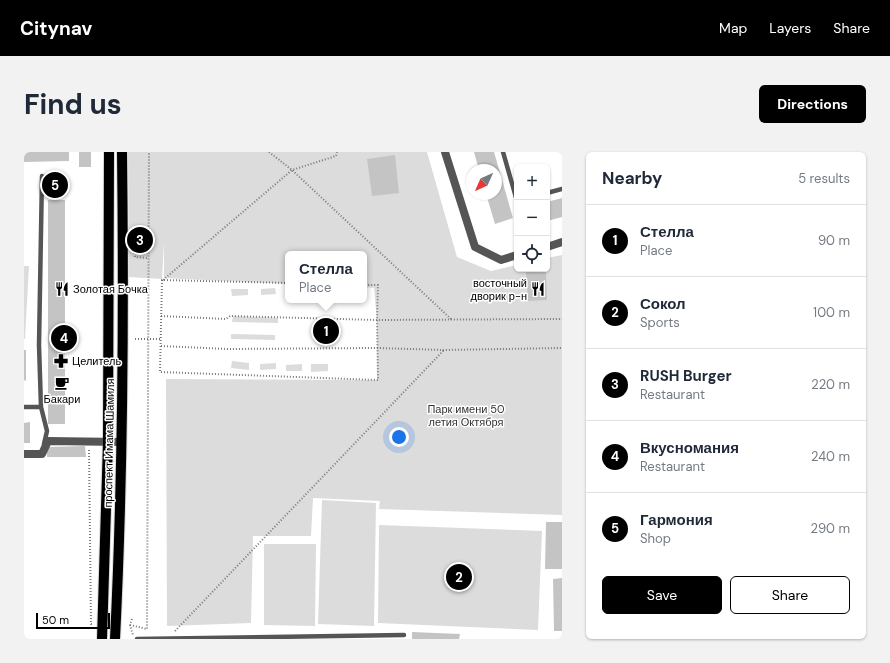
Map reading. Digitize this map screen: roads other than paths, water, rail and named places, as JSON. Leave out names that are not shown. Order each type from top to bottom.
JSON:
[{"type":"main road","name":"проспект Имама Шамиля","points":[[102,639],[108,442],[109,152]]},
{"type":"main road","name":"проспект Имама Шамиля","points":[[116,639],[122,442],[124,231],[122,152]]},
{"type":"street","points":[[445,152],[475,248],[501,260],[514,256]]},
{"type":"street","points":[[550,246],[562,242]]},
{"type":"street","points":[[24,454],[42,454],[48,441],[122,442]]},
{"type":"lane","points":[[503,152],[517,200]]},
{"type":"lane","points":[[42,176],[39,345],[41,407],[47,431],[42,454]]},
{"type":"lane","points":[[550,192],[562,189]]},
{"type":"lane","points":[[24,407],[41,407]]},
{"type":"lane","points":[[137,639],[404,635]]},
{"type":"place","name":"Гармония","points":[[55,185]]},
{"type":"place","name":"RUSH Burger","points":[[140,240]]},
{"type":"place","name":"Золотая Бочка","points":[[62,289]]},
{"type":"place","name":"восточный дворик р-н","points":[[538,289]]},
{"type":"place","name":"Стелла","points":[[326,331]]},
{"type":"place","name":"Вкусномания","points":[[64,338]]},
{"type":"place","name":"Целитель","points":[[61,361]]},
{"type":"place","name":"Бакари","points":[[62,383]]},
{"type":"place","name":"Сокол","points":[[459,577]]},
{"type":"park label","name":"Парк имени 50 летия Октября","points":[[466,415]]}]
